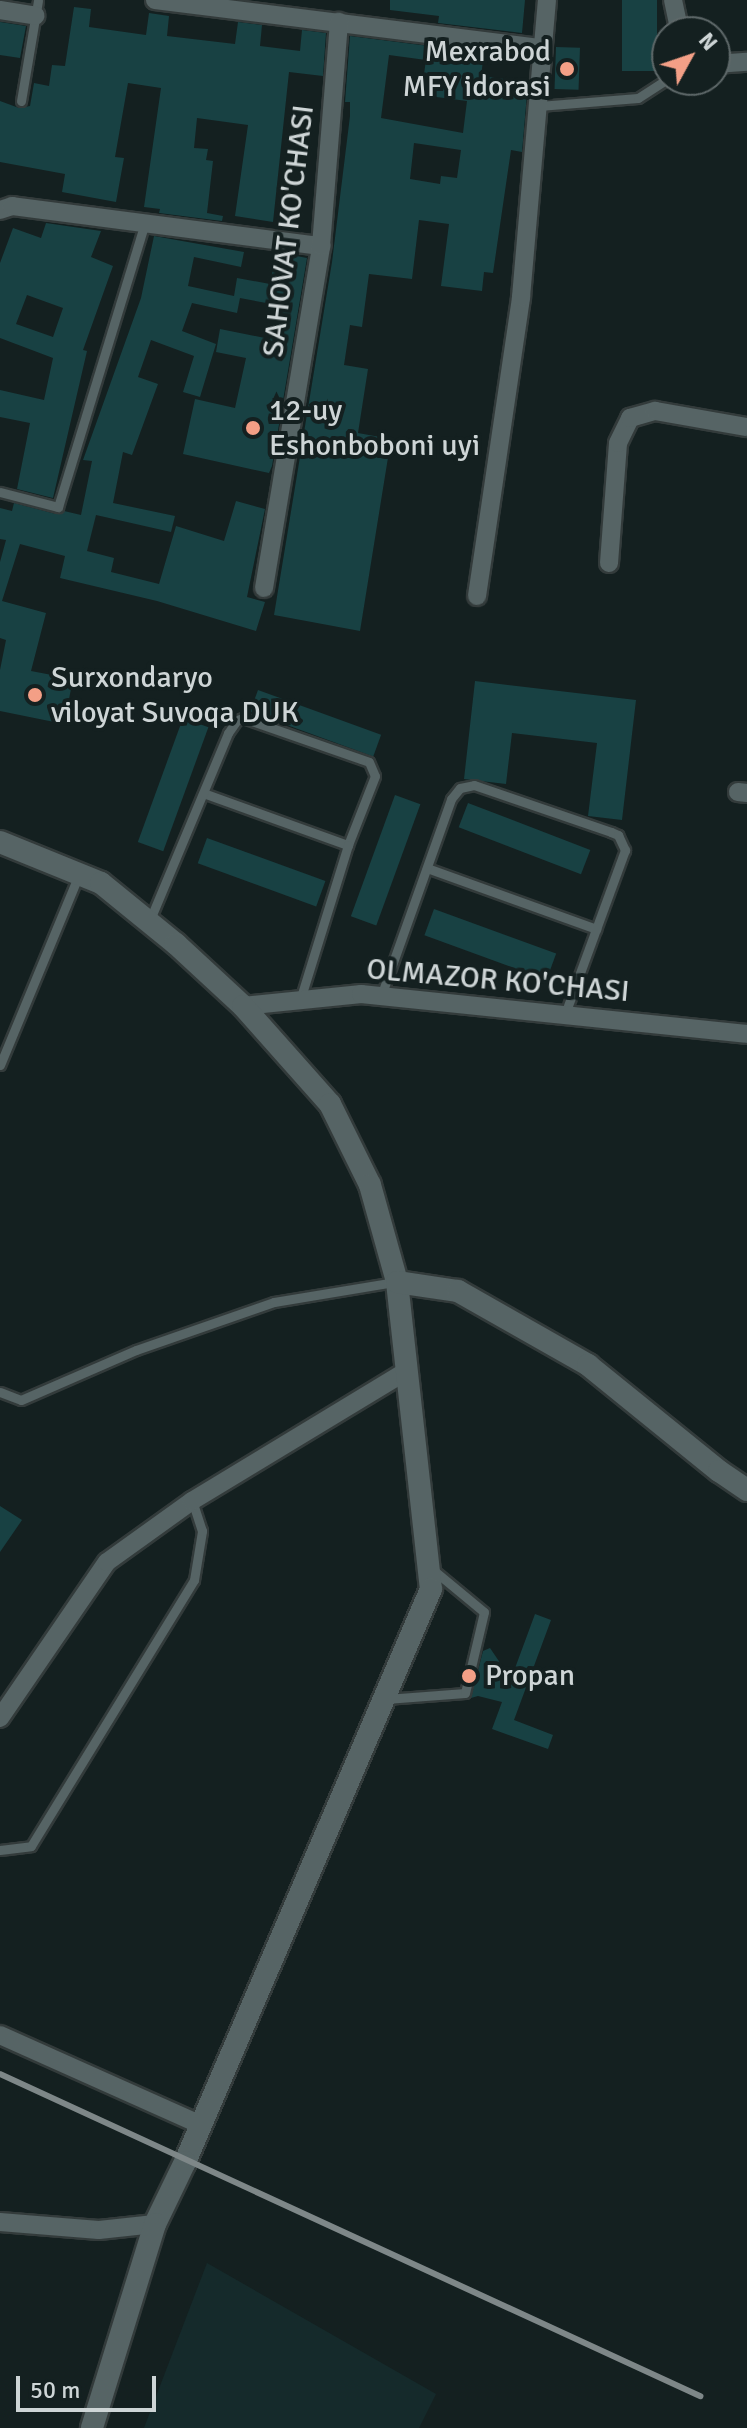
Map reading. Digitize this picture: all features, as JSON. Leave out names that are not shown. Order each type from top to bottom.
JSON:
[{"type":"street","points":[[155,0],[543,48]]},
{"type":"street","points":[[477,596],[521,297],[547,0]]},
{"type":"street","points":[[0,10],[37,8]]},
{"type":"street","name":"SAHOVAT KO'CHASI","points":[[264,588],[321,246],[339,22]]},
{"type":"street","points":[[0,210],[12,206],[321,246]]},
{"type":"street","points":[[609,563],[618,443],[630,418],[655,411],[747,427]]},
{"type":"street","points":[[0,842],[101,883],[243,1006],[330,1104],[370,1185],[397,1282],[431,1589],[201,2125],[155,2224],[92,2428]]},
{"type":"street","name":"OLMAZOR KO'CHASI","points":[[243,1006],[361,994],[747,1034]]},
{"type":"street","points":[[397,1282],[458,1291],[588,1365],[747,1490]]},
{"type":"street","points":[[0,1718],[107,1562],[192,1501],[407,1371]]},
{"type":"street","points":[[0,2035],[201,2125]]},
{"type":"street","points":[[0,2222],[99,2230],[155,2224]]},
{"type":"lane","points":[[21,101],[37,8]]},
{"type":"lane","points":[[539,106],[638,98],[651,89]]},
{"type":"lane","points":[[0,492],[58,507],[145,222]]},
{"type":"lane","points":[[149,922],[206,794],[228,733],[243,718],[369,762],[375,776],[348,845],[300,1000]]},
{"type":"lane","points":[[381,996],[451,799],[460,788],[474,785],[618,835],[625,850],[565,1014]]},
{"type":"lane","points":[[206,794],[348,845]]},
{"type":"lane","points":[[427,868],[596,929]]},
{"type":"lane","points":[[0,1065],[79,874]]},
{"type":"lane","points":[[0,1392],[21,1400],[136,1350],[274,1302],[397,1282]]},
{"type":"lane","points":[[0,1850],[31,1846],[194,1580],[202,1531],[192,1501]]},
{"type":"lane","points":[[383,1699],[465,1693],[484,1612],[429,1567]]},
{"type":"shaded area","points":[[207,2263],[436,2394],[419,2428],[144,2428]]},
{"type":"building","points":[[390,0],[525,0],[522,33],[438,23],[439,16],[390,10]]},
{"type":"building","points":[[622,0],[657,0],[657,16],[651,16],[651,71],[622,71]]},
{"type":"building","points":[[74,7],[91,9],[89,27],[146,35],[149,13],[169,16],[167,36],[235,44],[238,22],[262,25],[260,46],[300,51],[302,30],[326,33],[323,76],[289,72],[273,222],[235,216],[248,125],[197,118],[194,148],[208,149],[206,160],[213,161],[207,213],[223,216],[222,221],[159,213],[160,209],[144,207],[161,88],[128,83],[115,157],[124,158],[116,202],[62,192],[65,174],[0,162],[0,101],[19,108],[30,106],[34,83],[49,86],[52,65],[65,66]]},
{"type":"building","points":[[0,22],[26,26],[20,58],[0,55]]},
{"type":"building","points":[[350,36],[484,53],[481,76],[528,82],[522,152],[511,150],[493,273],[484,272],[482,291],[441,286],[449,224],[419,220],[412,279],[369,274],[362,327],[350,325],[344,365],[368,369],[358,433],[391,439],[360,631],[274,615],[332,262],[350,116],[350,102],[345,102]],"holes":[[[389,55],[426,60],[421,95],[467,101],[463,133],[381,118]],[[414,143],[461,150],[457,178],[441,176],[440,184],[410,179]]]},
{"type":"building","name":"Mexrabod MFY idorasi","points":[[556,47],[580,48],[579,90],[555,89]]},
{"type":"building","points":[[46,223],[101,231],[91,257],[113,266],[83,350],[87,351],[53,498],[17,489],[30,423],[0,417],[0,390],[44,400],[53,358],[0,338],[0,263],[13,228],[41,238]],"holes":[[[27,295],[63,308],[53,337],[16,324]]]},
{"type":"building","points":[[154,236],[244,252],[241,267],[194,257],[188,286],[234,296],[237,278],[270,284],[276,252],[307,258],[272,466],[269,473],[183,454],[195,399],[235,408],[246,358],[216,352],[220,329],[270,339],[277,305],[240,298],[237,313],[192,303],[182,331],[216,344],[200,397],[183,392],[194,356],[151,340],[138,377],[158,384],[132,455],[123,452],[113,503],[175,516],[171,532],[96,515],[87,551],[114,558],[111,572],[159,584],[176,526],[224,541],[236,501],[265,509],[247,597],[265,602],[256,631],[157,601],[60,578],[65,556],[20,544],[2,601],[46,613],[31,671],[73,679],[64,724],[0,711],[0,670],[6,640],[0,638],[0,562],[6,540],[0,539],[0,508],[12,511],[14,503],[56,514],[64,511],[81,515],[92,461],[83,460],[141,298]]},
{"type":"building","points":[[475,681],[636,700],[622,820],[588,816],[597,743],[512,733],[506,784],[464,779]]},
{"type":"building","points":[[258,690],[381,735],[373,756],[250,712]]},
{"type":"building","points":[[183,718],[208,727],[163,851],[138,842]]},
{"type":"building","points":[[395,795],[420,804],[376,925],[351,916]]},
{"type":"building","points":[[468,803],[590,850],[581,874],[459,827]]},
{"type":"building","points":[[207,838],[325,881],[316,906],[198,863]]},
{"type":"building","points":[[434,909],[556,953],[547,980],[424,935]]},
{"type":"building","points":[[0,1506],[22,1520],[0,1552]]},
{"type":"building","points":[[535,1614],[551,1620],[514,1720],[553,1735],[548,1749],[492,1729],[502,1702],[478,1696],[471,1698],[483,1651],[490,1648],[511,1679]]},
{"type":"railway","points":[[0,2074],[700,2396]]},
{"type":"place","name":"Mexrabod MFY idorasi","points":[[567,69]]},
{"type":"place","name":"12-uy Eshonboboni uyi","points":[[253,428]]},
{"type":"place","name":"Surxondaryo viloyat Suvoqa DUK","points":[[35,695]]},
{"type":"place","name":"Propan","points":[[469,1676]]}]
